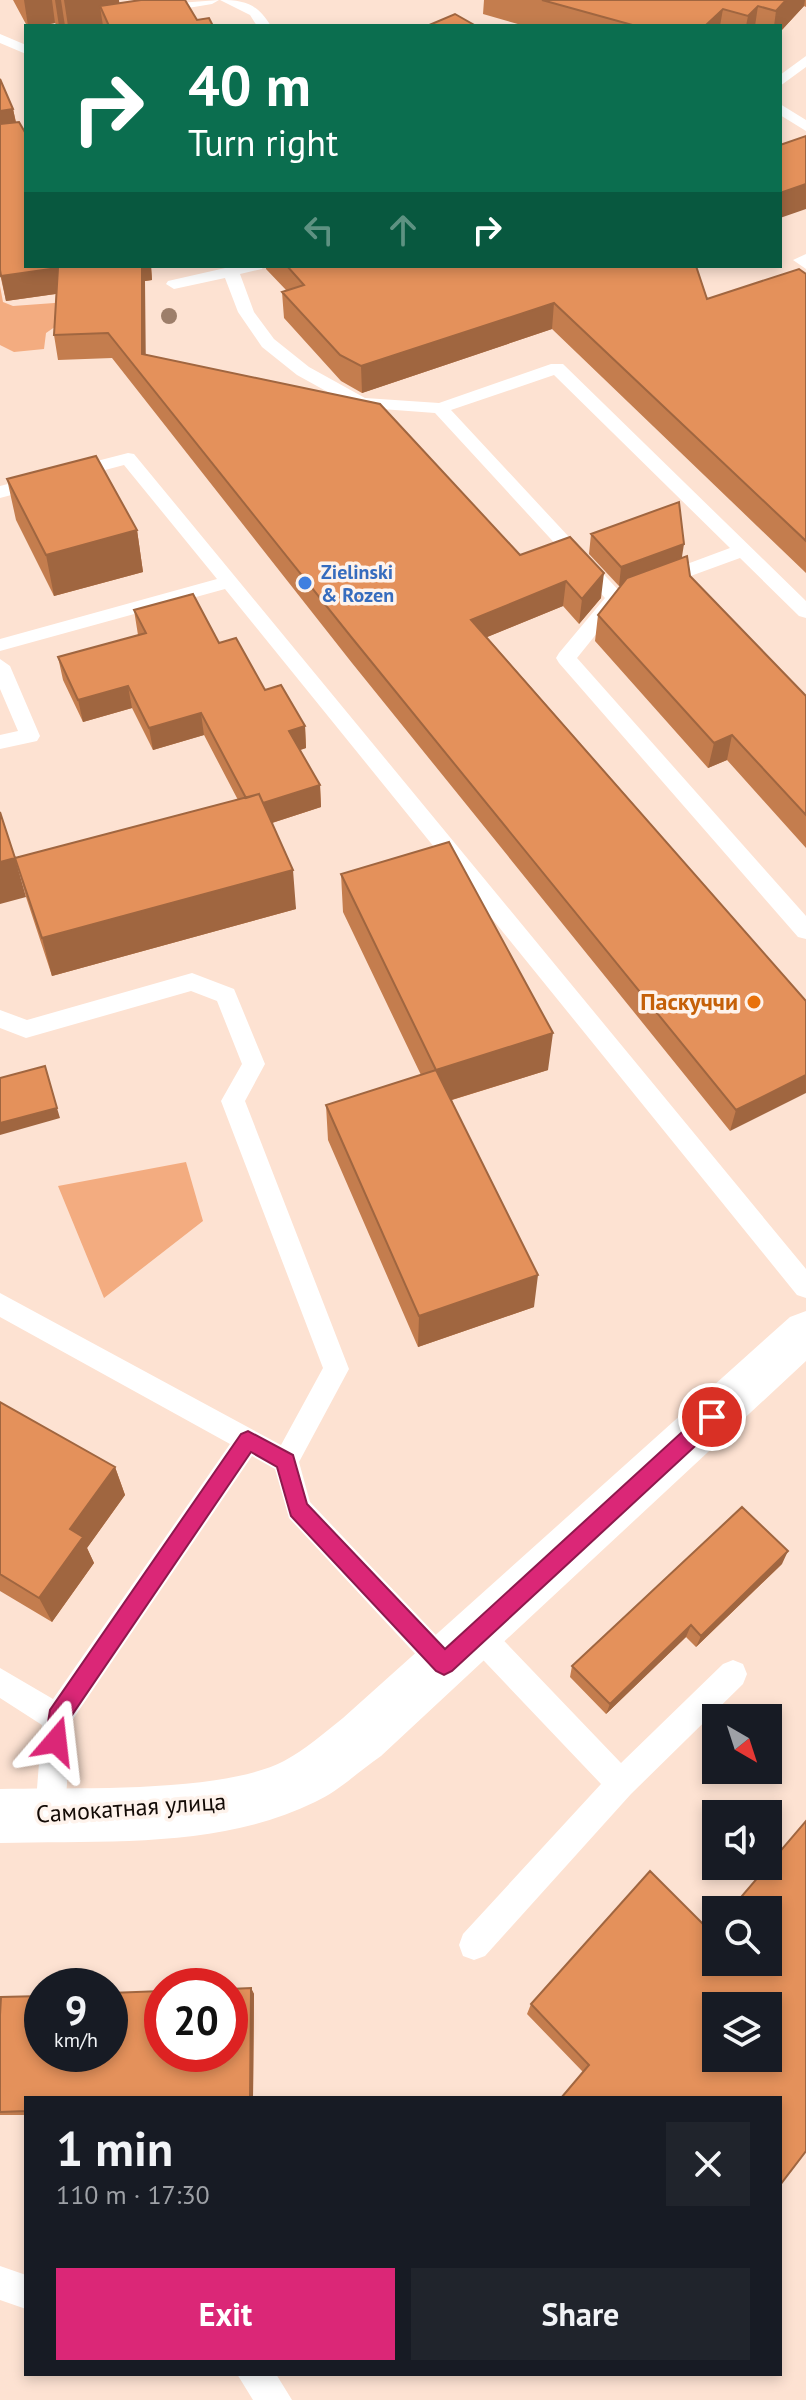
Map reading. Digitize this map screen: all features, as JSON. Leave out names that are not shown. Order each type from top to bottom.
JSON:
[{"type":"street","name":"Самокатная улица","points":[[0,1816],[185,1808],[253,1799],[298,1782],[362,1737],[806,1331]]},
{"type":"lane","points":[[145,0],[164,8],[212,0]]},
{"type":"lane","points":[[227,0],[255,12],[263,24]]},
{"type":"lane","points":[[0,38],[24,49]]},
{"type":"lane","points":[[782,80],[806,60]]},
{"type":"lane","points":[[782,109],[806,127]]},
{"type":"lane","points":[[174,284],[249,268]]},
{"type":"lane","points":[[231,273],[246,312],[268,343],[303,371],[361,403],[440,408],[557,368],[806,612]]},
{"type":"lane","points":[[440,408],[629,592]]},
{"type":"lane","points":[[0,492],[128,458],[806,1287]]},
{"type":"lane","points":[[743,550],[629,592],[566,658],[806,931]]},
{"type":"lane","points":[[0,645],[229,582]]},
{"type":"lane","points":[[0,666],[30,736],[0,742]]},
{"type":"lane","points":[[0,1019],[26,1029],[192,982],[226,995],[254,1064],[233,1101],[336,1369],[286,1461],[298,1509],[621,1784]]},
{"type":"lane","points":[[0,1304],[286,1461]]},
{"type":"lane","points":[[50,1814],[57,1718],[248,1440]]},
{"type":"lane","points":[[474,1945],[621,1784],[733,1674]]},
{"type":"lane","points":[[0,1682],[57,1718]]},
{"type":"lane","points":[[0,2283],[24,2291]]},
{"type":"lane","points":[[256,2376],[275,2400]]},
{"type":"shaded area","points":[[0,286],[3,302],[13,306],[68,302],[65,320],[46,333],[44,349],[14,352],[0,345]]},
{"type":"shaded area","points":[[186,1162],[203,1221],[104,1298],[58,1186]]},
{"type":"building","points":[[141,0],[185,0],[197,20],[209,18],[212,24],[108,24],[100,6]]},
{"type":"building","points":[[542,0],[786,0],[776,11],[758,6],[748,16],[723,9],[707,24],[629,24]]},
{"type":"building","points":[[455,14],[472,24],[432,24]]},
{"type":"building","points":[[0,79],[13,109],[0,111]]},
{"type":"building","points":[[19,122],[24,131],[24,268],[58,268],[1,276],[0,124]]},
{"type":"building","points":[[806,136],[806,184],[782,192],[782,144]]},
{"type":"building","points":[[58,268],[142,268],[142,354],[380,404],[520,555],[570,537],[604,573],[582,599],[566,581],[471,620],[806,1001],[806,1075],[736,1110],[108,333],[54,335]]},
{"type":"building","points":[[289,268],[697,268],[707,299],[799,269],[806,274],[806,541],[554,303],[361,366],[340,355],[282,292],[304,285]]},
{"type":"building","points":[[96,456],[137,530],[46,555],[7,479]]},
{"type":"building","points":[[679,502],[684,544],[621,567],[591,534]]},
{"type":"building","points":[[687,556],[690,576],[806,696],[806,815],[732,735],[714,743],[598,615],[627,578]]},
{"type":"building","points":[[193,594],[219,643],[236,638],[265,690],[281,685],[305,726],[289,731],[320,785],[263,803],[259,794],[246,798],[201,713],[149,728],[128,686],[78,700],[58,657],[146,633],[134,610]]},
{"type":"building","points":[[259,794],[293,870],[42,938],[15,858]]},
{"type":"building","points":[[0,812],[15,858],[0,862]]},
{"type":"building","points":[[449,842],[553,1033],[436,1070],[341,874]]},
{"type":"building","points":[[45,1066],[57,1108],[0,1123],[0,1078]]},
{"type":"building","points":[[436,1070],[538,1275],[419,1316],[326,1105]]},
{"type":"building","points":[[0,1402],[115,1467],[70,1529],[83,1537],[39,1598],[0,1574]]},
{"type":"building","points":[[742,1507],[788,1551],[701,1636],[691,1625],[610,1704],[572,1666]]},
{"type":"building","points":[[806,1821],[806,2151],[782,2182],[782,2096],[563,2096],[589,2065],[531,2004],[650,1871],[702,1923],[702,1976],[782,1976],[782,1896],[742,1896],[756,1880],[782,1880],[782,1849]]},
{"type":"building","points":[[248,1988],[251,1988],[250,2096],[24,2096],[24,2111],[0,2112],[1,1997],[24,1996],[24,2072],[128,2072],[128,1992],[144,1992],[144,2072],[248,2072]]},
{"type":"place","name":"Zielinski & Rozen","points":[[305,583]]},
{"type":"place","name":"Паскуччи","points":[[754,1002]]},
{"type":"route","points":[[56,1741],[57,1718],[248,1440],[286,1461],[298,1509],[444,1664],[712,1417]]}]
